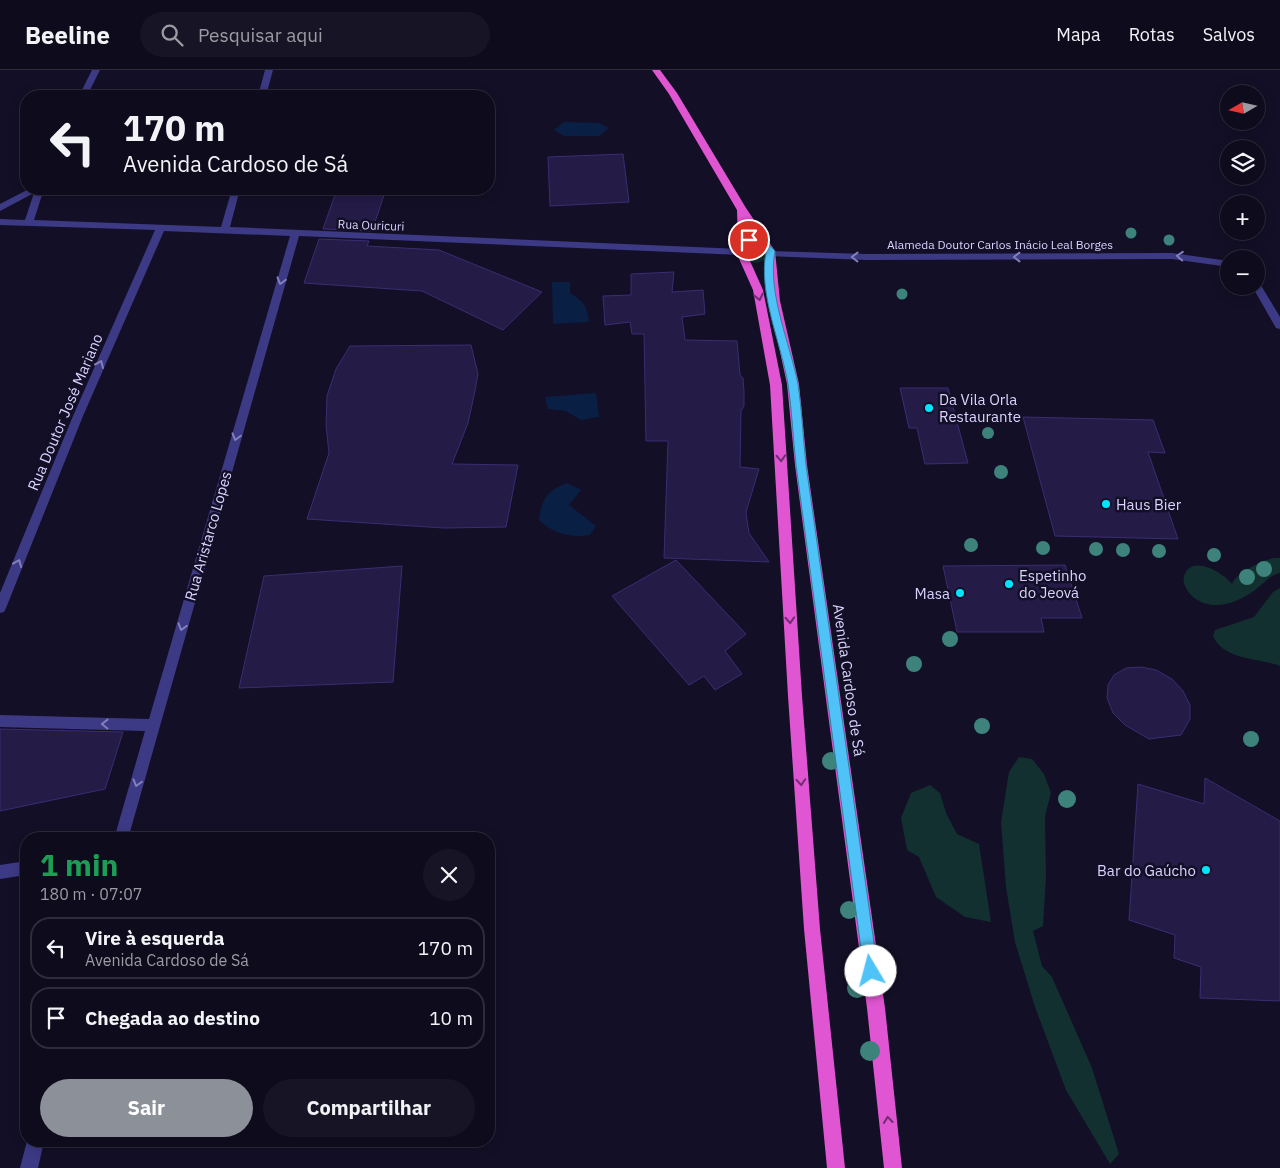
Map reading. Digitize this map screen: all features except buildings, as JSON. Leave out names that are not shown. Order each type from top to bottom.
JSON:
[{"type":"highway","name":"Avenida Cardoso de Sá","points":[[656,70],[673,93],[741,208],[761,240],[767,246],[770,257],[771,288],[793,384],[801,465],[876,1008],[893,1168]]},
{"type":"highway","name":"Avenida Cardoso de Sá","points":[[741,208],[743,252],[758,290],[776,385],[795,706],[812,929],[836,1168]]},
{"type":"highway","points":[[761,240],[751,239],[743,252],[751,264],[759,265],[770,257]]},
{"type":"street","points":[[86,90],[96,70]]},
{"type":"street","points":[[264,90],[269,70]]},
{"type":"street","points":[[0,208],[24,195]]},
{"type":"street","points":[[28,224],[38,195]]},
{"type":"street","points":[[225,230],[234,195]]},
{"type":"street","name":"Rua Ouricuri","points":[[0,222],[743,252]]},
{"type":"street","name":"Rua Doutor José Mariano","points":[[0,608],[78,416],[160,229]]},
{"type":"street","name":"Rua Aristarco Lopes","points":[[123,832],[294,234]]},
{"type":"street","name":"Alameda Doutor Carlos Inácio Leal Borges","points":[[770,257],[1172,256],[1220,262]]},
{"type":"street","points":[[1262,295],[1280,326]]},
{"type":"street","points":[[0,721],[154,725]]},
{"type":"street","points":[[0,872],[20,869]]},
{"type":"street","points":[[29,1168],[34,1147]]},
{"type":"green space","points":[[758,241],[767,250],[766,259],[757,263],[752,262],[746,257],[746,243]]},
{"type":"green space","points":[[1274,558],[1280,558],[1280,573],[1270,578],[1248,595],[1233,602],[1216,605],[1207,604],[1192,596],[1184,584],[1184,576],[1188,569],[1193,566],[1208,567],[1222,575],[1232,584],[1234,580],[1250,568]]},
{"type":"green space","points":[[1280,588],[1280,666],[1233,654],[1218,644],[1213,636],[1215,630],[1254,617],[1273,592]]},
{"type":"green space","points":[[1019,757],[1032,759],[1044,774],[1051,793],[1045,816],[1046,877],[1043,926],[1033,931],[1042,966],[1052,977],[1092,1068],[1119,1154],[1110,1164],[1066,1090],[1035,1007],[1015,942],[1006,887],[1001,822],[1009,772]]},
{"type":"green space","points":[[930,785],[940,793],[946,813],[957,834],[979,844],[991,922],[965,917],[936,897],[919,857],[907,850],[901,818],[911,793]]},
{"type":"water","points":[[564,122],[599,123],[609,128],[599,136],[564,136],[554,130]]},
{"type":"water","points":[[552,282],[570,282],[570,293],[584,305],[589,322],[553,324]]},
{"type":"water","points":[[596,393],[599,417],[581,420],[566,411],[548,409],[545,397]]},
{"type":"water","points":[[567,483],[581,490],[569,505],[596,526],[590,535],[576,536],[556,532],[539,520],[542,506],[550,492]]},
{"type":"place","name":"Da Vila Orla Restaurante","points":[[929,408]]},
{"type":"place","name":"Haus Bier","points":[[1106,504]]},
{"type":"place","name":"Espetinho do Jeová","points":[[1009,584]]},
{"type":"place","name":"Masa","points":[[960,593]]},
{"type":"place","name":"Bar do Gaúcho","points":[[1206,870]]},
{"type":"route","points":[[749,240],[761,240],[770,251],[771,288],[793,384],[801,465],[871,971]]}]
